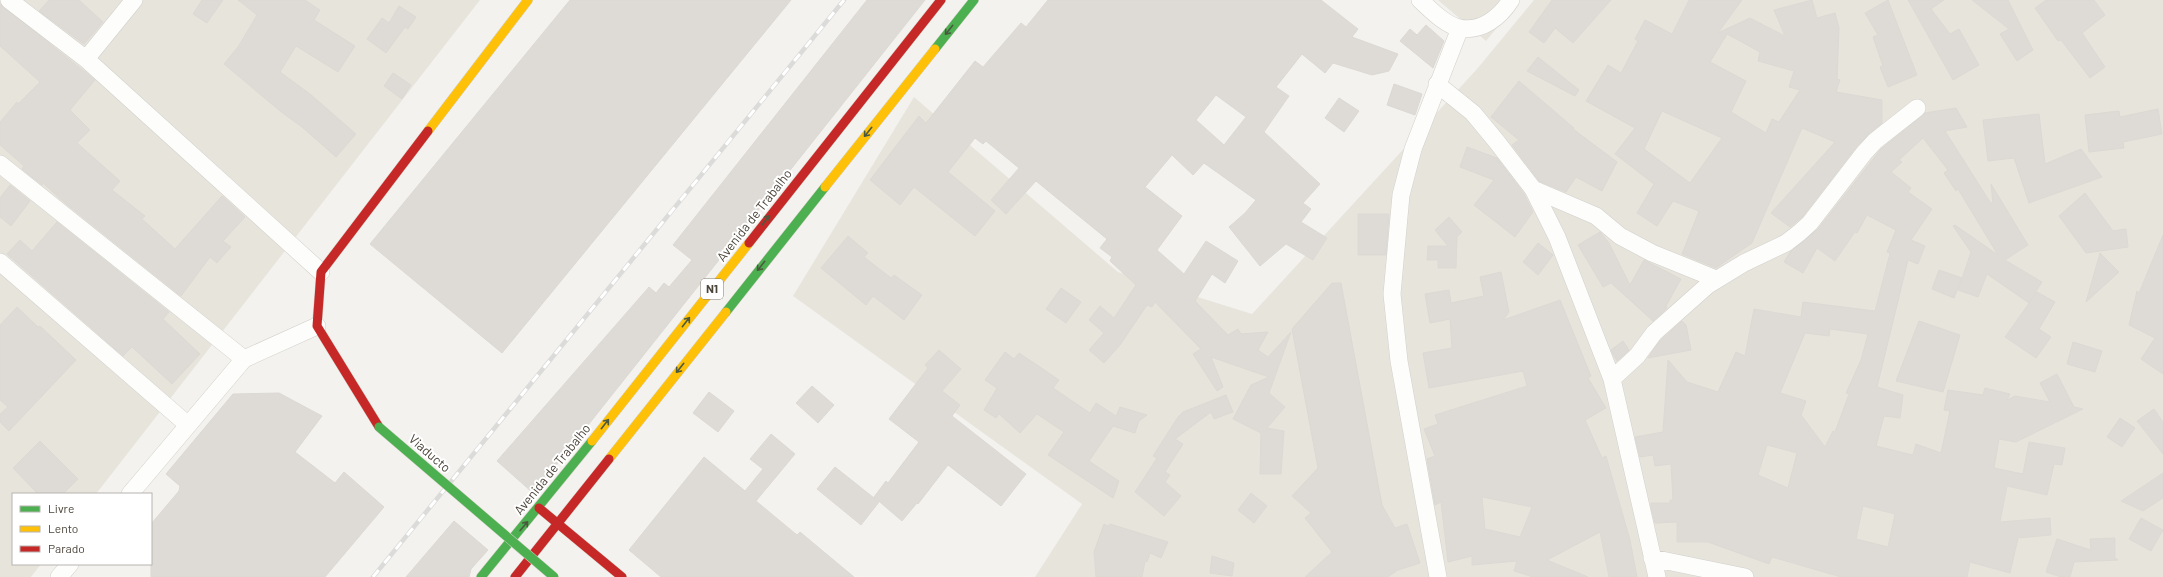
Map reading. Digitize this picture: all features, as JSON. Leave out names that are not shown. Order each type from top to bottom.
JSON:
[{"type":"main road","points":[[317,326],[321,272],[528,0]]},
{"type":"main road","name":"Avenida de Trabalho","points":[[481,577],[539,508],[941,0]]},
{"type":"main road","name":"N1","points":[[515,577],[556,522],[974,0]]},
{"type":"main road","name":"Viaducto","points":[[317,326],[379,427],[554,577]]},
{"type":"main road","points":[[539,508],[622,577]]},
{"type":"street","points":[[9,0],[86,59],[321,272]]},
{"type":"street","points":[[86,59],[134,0]]},
{"type":"street","points":[[1420,0],[1441,18],[1460,28],[1488,24],[1506,8],[1511,0]]},
{"type":"street","points":[[1438,577],[1399,361],[1392,294],[1401,195],[1413,149],[1460,28]]},
{"type":"street","points":[[1437,84],[1473,113],[1533,189],[1557,236],[1612,379],[1657,577]]},
{"type":"street","points":[[1612,379],[1637,356],[1654,333],[1716,279],[1786,243],[1799,233],[1810,222],[1875,141],[1917,108]]},
{"type":"street","points":[[0,164],[244,359]]},
{"type":"street","points":[[1533,189],[1596,216],[1620,236],[1652,253],[1716,279]]},
{"type":"street","points":[[0,262],[188,425]]},
{"type":"street","points":[[131,493],[244,359],[317,326]]},
{"type":"street","points":[[1652,558],[1745,577]]},
{"type":"street","points":[[60,577],[69,565]]},
{"type":"shaded area","points":[[0,0],[480,0],[97,493],[12,493],[12,565],[40,565],[31,577],[0,577]]},
{"type":"shaded area","points":[[1438,0],[1520,0],[1486,41]]},
{"type":"shaded area","points":[[1534,0],[2163,0],[2163,577],[1035,577],[1082,504],[793,296],[914,97],[1118,272],[1252,314],[1477,69]]},
{"type":"building","points":[[49,0],[79,0],[103,22],[84,44],[39,11]]},
{"type":"building","points":[[202,0],[223,0],[207,23],[193,14]]},
{"type":"building","points":[[238,0],[305,0],[320,10],[314,20],[355,46],[338,72],[296,46],[280,72],[310,94],[356,134],[336,157],[302,127],[280,111],[224,64],[238,47],[257,15]]},
{"type":"building","points":[[570,0],[791,0],[502,353],[370,244]]},
{"type":"building","points":[[867,0],[925,0],[533,493],[497,461],[649,287],[656,293],[664,283],[669,287],[692,260],[673,245]]},
{"type":"building","points":[[1048,0],[1321,0],[1358,29],[1352,37],[1398,54],[1389,71],[1372,75],[1333,63],[1325,73],[1302,54],[1276,87],[1289,96],[1264,132],[1320,184],[1303,203],[1311,209],[1301,222],[1327,238],[1313,260],[1286,244],[1260,266],[1229,227],[1245,213],[1256,200],[1204,163],[1193,175],[1172,155],[1145,187],[1182,216],[1157,250],[1184,274],[1206,241],[1238,261],[1225,283],[1212,274],[1195,301],[1228,335],[1238,329],[1241,334],[1268,332],[1258,350],[1268,357],[1291,332],[1269,393],[1285,407],[1267,428],[1284,431],[1281,474],[1260,474],[1261,433],[1233,419],[1251,385],[1269,377],[1211,357],[1223,387],[1217,391],[1193,354],[1201,349],[1155,302],[1152,307],[1147,305],[1120,345],[1104,363],[1089,350],[1104,333],[1089,320],[1100,306],[1114,318],[1136,285],[1110,261],[1112,257],[1100,248],[1107,239],[1036,181],[1006,214],[991,200],[1019,168],[986,141],[983,144],[975,138],[948,172],[995,211],[975,236],[914,187],[900,205],[870,180],[919,116],[926,123],[975,61],[983,67],[1021,23],[1026,27]],"holes":[[[1216,95],[1246,117],[1224,145],[1196,120]]]},
{"type":"building","points":[[1552,0],[1611,0],[1573,43],[1555,28],[1544,43],[1529,32]]},
{"type":"building","points":[[1689,0],[1742,0],[1718,33],[1750,18],[1785,36],[1774,10],[1812,0],[1817,18],[1835,13],[1839,28],[1837,79],[1840,80],[1836,92],[1882,100],[1882,123],[1857,146],[1803,216],[1790,227],[1771,213],[1835,142],[1802,128],[1752,243],[1716,268],[1682,254],[1699,211],[1673,201],[1657,226],[1637,213],[1654,184],[1615,154],[1635,128],[1586,101],[1608,65],[1621,73],[1638,41],[1635,39],[1645,20],[1672,34]],"holes":[[[1727,34],[1760,52],[1758,61],[1794,71],[1789,87],[1800,90],[1779,122],[1772,119],[1766,133],[1731,112],[1746,81],[1710,62]],[[1662,111],[1722,138],[1690,183],[1644,149]]]},
{"type":"building","points":[[1888,0],[1917,75],[1888,87],[1880,67],[1883,66],[1873,37],[1878,35],[1865,13]]},
{"type":"building","points":[[1908,0],[1944,0],[1931,9],[1950,34],[1959,29],[1979,65],[1953,80]]},
{"type":"building","points":[[1972,0],[2008,0],[2033,50],[2017,61],[2000,34],[2009,29]]},
{"type":"building","points":[[2046,0],[2094,0],[2105,15],[2082,33],[2105,67],[2090,78],[2061,40],[2058,41],[2035,8]]},
{"type":"building","points":[[0,4],[95,80],[70,110],[90,130],[77,143],[120,181],[112,190],[145,216],[142,219],[175,249],[222,196],[245,217],[223,241],[231,247],[217,263],[210,257],[181,296],[65,203],[43,183],[42,185],[22,169],[24,166],[0,145],[0,122],[17,102],[18,104],[40,82],[0,46]]},
{"type":"building","points":[[399,6],[416,17],[408,29],[405,27],[386,53],[367,39],[382,18],[389,23]]},
{"type":"building","points":[[1426,25],[1444,41],[1433,68],[1400,41],[1410,29],[1417,35]]},
{"type":"building","points":[[1538,57],[1579,90],[1575,96],[1527,71]]},
{"type":"building","points":[[393,73],[411,85],[402,99],[384,86]]},
{"type":"building","points":[[1519,81],[1574,128],[1573,129],[1617,162],[1602,191],[1576,177],[1566,192],[1539,181],[1512,145],[1519,140],[1491,117]]},
{"type":"building","points":[[1394,84],[1422,94],[1415,115],[1387,105]]},
{"type":"building","points":[[1339,98],[1359,111],[1344,132],[1325,118]]},
{"type":"building","points":[[1956,108],[1967,127],[1945,131],[1990,202],[1993,204],[1991,184],[2028,245],[2005,260],[2042,282],[2029,303],[1987,274],[1978,297],[1958,290],[1971,252],[1953,226],[1955,225],[1998,255],[1958,189],[1956,191],[1944,173],[1948,170],[1923,138],[1899,160],[1902,162],[1891,172],[1911,188],[1908,192],[1932,209],[1911,240],[1925,246],[1918,264],[1908,260],[1877,387],[1903,395],[1900,418],[1884,416],[1876,446],[1913,455],[1916,444],[1941,453],[1950,411],[1944,410],[1948,390],[1983,395],[1985,388],[2010,394],[2007,400],[2015,396],[2050,402],[2040,383],[2057,374],[2074,407],[2083,409],[2016,442],[1999,439],[1994,468],[2023,474],[2029,442],[2065,448],[2062,465],[2054,464],[2047,495],[2007,486],[2000,522],[2050,518],[2051,535],[2018,538],[2010,573],[1970,562],[1967,577],[1841,577],[1772,557],[1769,564],[1708,542],[1677,542],[1677,522],[1655,523],[1651,507],[1651,503],[1670,503],[1670,500],[1673,500],[1671,464],[1655,466],[1653,455],[1640,457],[1635,437],[1663,432],[1668,360],[1687,382],[1718,392],[1736,352],[1745,356],[1754,309],[1801,317],[1803,302],[1875,311],[1890,253],[1887,252],[1896,230],[1867,215],[1857,233],[1855,232],[1835,261],[1817,248],[1803,273],[1784,262],[1790,252],[1818,229],[1881,149],[1925,113]],"holes":[[[1830,329],[1868,334],[1861,360],[1846,393],[1849,394],[1835,432],[1833,431],[1825,447],[1801,415],[1806,401],[1780,393],[1805,333],[1829,336]],[[1767,445],[1797,453],[1788,488],[1758,475]],[[1863,506],[1895,514],[1888,547],[1856,539]]]},
{"type":"building","points":[[2158,109],[2162,134],[2123,142],[2124,148],[2089,152],[2085,115],[2119,111],[2120,117]]},
{"type":"building","points":[[2039,114],[2045,164],[2081,149],[2102,177],[2029,203],[2014,158],[1988,161],[1983,120]]},
{"type":"building","points":[[1467,147],[1497,158],[1524,194],[1533,212],[1515,237],[1474,205],[1494,180],[1460,167]]},
{"type":"building","points":[[10,185],[30,201],[11,226],[0,217],[0,198]]},
{"type":"building","points":[[2085,193],[2113,231],[2126,229],[2128,247],[2086,253],[2059,216]]},
{"type":"building","points":[[1358,214],[1389,214],[1386,255],[1358,255]]},
{"type":"building","points":[[1449,217],[1462,232],[1457,237],[1456,268],[1438,268],[1438,260],[1427,260],[1428,246],[1448,246],[1435,230]]},
{"type":"building","points":[[57,222],[169,312],[163,319],[200,354],[172,384],[132,347],[123,356],[7,254],[20,240],[32,251]]},
{"type":"building","points":[[1600,232],[1609,243],[1630,285],[1644,260],[1681,279],[1666,306],[1667,308],[1653,321],[1611,283],[1603,287],[1578,245]]},
{"type":"building","points":[[2163,235],[2163,374],[2141,359],[2155,338],[2129,325],[2137,291],[2139,293]]},
{"type":"building","points":[[848,236],[868,253],[864,257],[891,278],[894,275],[922,295],[904,320],[873,296],[866,305],[821,268]]},
{"type":"building","points":[[1538,243],[1553,255],[1538,275],[1523,262]]},
{"type":"building","points":[[2100,253],[2119,272],[2086,302]]},
{"type":"building","points":[[1939,270],[1962,278],[1954,298],[1932,289]]},
{"type":"building","points":[[1501,272],[1509,312],[1503,320],[1560,300],[1591,376],[1588,378],[1606,408],[1585,420],[1602,458],[1606,456],[1630,540],[1637,577],[1609,577],[1600,532],[1547,560],[1588,577],[1533,577],[1514,571],[1517,561],[1472,565],[1472,556],[1448,562],[1441,502],[1435,505],[1427,459],[1435,456],[1424,429],[1438,424],[1435,415],[1527,386],[1523,371],[1429,388],[1423,353],[1452,348],[1450,319],[1430,323],[1425,294],[1449,290],[1451,303],[1484,296],[1480,277]],"holes":[[[1482,497],[1532,507],[1520,537],[1485,529]]]},
{"type":"building","points":[[1332,283],[1341,283],[1382,505],[1395,528],[1407,524],[1420,563],[1398,570],[1388,577],[1305,577],[1332,552],[1305,518],[1311,513],[1292,496],[1318,468],[1292,329]]},
{"type":"building","points":[[1061,288],[1081,302],[1066,323],[1046,309]]},
{"type":"building","points":[[2037,292],[2055,302],[2039,329],[2051,337],[2036,358],[2005,337]]},
{"type":"building","points":[[17,307],[38,327],[40,326],[76,360],[9,431],[0,422],[0,414],[8,407],[0,400],[0,325]]},
{"type":"building","points":[[1682,321],[1686,325],[1691,350],[1648,358],[1659,342]]},
{"type":"building","points":[[1919,321],[1960,335],[1943,392],[1896,381]]},
{"type":"building","points":[[1623,341],[1629,350],[1617,361],[1611,350]]},
{"type":"building","points":[[2073,342],[2102,351],[2095,372],[2067,364]]},
{"type":"building","points":[[939,350],[961,369],[942,391],[960,405],[952,416],[1026,474],[1001,506],[948,465],[918,504],[917,503],[902,521],[874,497],[886,481],[888,483],[919,442],[889,419],[928,368],[925,365]]},
{"type":"building","points":[[1005,352],[1014,359],[1019,353],[1059,380],[1053,388],[1090,413],[1096,403],[1116,416],[1120,407],[1147,415],[1139,421],[1135,433],[1113,426],[1089,461],[1119,481],[1113,498],[1048,455],[1064,432],[1037,414],[1020,433],[999,414],[996,418],[984,410],[997,388],[985,380]]},
{"type":"building","points":[[812,386],[834,405],[818,423],[796,403]]},
{"type":"building","points":[[709,392],[734,411],[718,432],[693,413]]},
{"type":"building","points":[[279,393],[322,416],[295,452],[335,483],[344,472],[384,507],[325,577],[151,577],[152,523],[179,491],[180,486],[166,474],[233,394]]},
{"type":"building","points":[[1226,395],[1233,412],[1214,419],[1211,412],[1175,439],[1183,444],[1165,472],[1170,475],[1165,482],[1181,496],[1164,516],[1135,492],[1157,458],[1153,456],[1178,417],[1183,412]]},
{"type":"building","points":[[2154,409],[2163,422],[2163,454],[2137,421]]},
{"type":"building","points":[[2120,418],[2135,428],[2122,447],[2107,437]]},
{"type":"building","points":[[771,434],[795,454],[756,501],[797,535],[800,532],[854,577],[661,577],[629,550],[704,457],[745,491],[763,469],[750,459]]},
{"type":"building","points":[[40,441],[78,479],[64,493],[37,493],[13,468]]},
{"type":"building","points":[[835,467],[879,502],[861,525],[817,489]]},
{"type":"building","points":[[2163,473],[2163,498],[2143,511],[2121,501]]},
{"type":"building","points":[[1251,493],[1267,506],[1254,523],[1238,510]]},
{"type":"building","points":[[2141,518],[2163,530],[2151,551],[2129,539]]},
{"type":"building","points":[[454,521],[488,550],[471,569],[469,577],[406,577]]},
{"type":"building","points":[[1104,524],[1108,526],[1110,524],[1168,542],[1161,558],[1150,553],[1147,562],[1145,561],[1142,577],[1096,577],[1094,552]]},
{"type":"building","points":[[2115,538],[2115,558],[2118,560],[2074,562],[2070,577],[2061,577],[2046,572],[2057,539],[2091,550],[2090,539]]},
{"type":"building","points":[[1212,556],[1234,563],[1232,576],[1210,573]]},
{"type":"railway","points":[[373,577],[844,0]]},
{"type":"traffic: fast","points":[[935,49],[974,0]]},
{"type":"traffic: fast","points":[[726,312],[825,187]]},
{"type":"traffic: fast","points":[[379,427],[554,577]]},
{"type":"traffic: fast","points":[[481,577],[592,441]]},
{"type":"traffic: slow","points":[[428,131],[528,0]]},
{"type":"traffic: slow","points":[[825,187],[935,49]]},
{"type":"traffic: slow","points":[[592,441],[749,243]]},
{"type":"traffic: slow","points":[[609,459],[726,312]]},
{"type":"traffic: jam","points":[[749,243],[941,0]]},
{"type":"traffic: jam","points":[[379,427],[317,326],[321,272],[428,131]]},
{"type":"traffic: jam","points":[[515,577],[609,459]]},
{"type":"traffic: jam","points":[[539,508],[622,577]]}]
